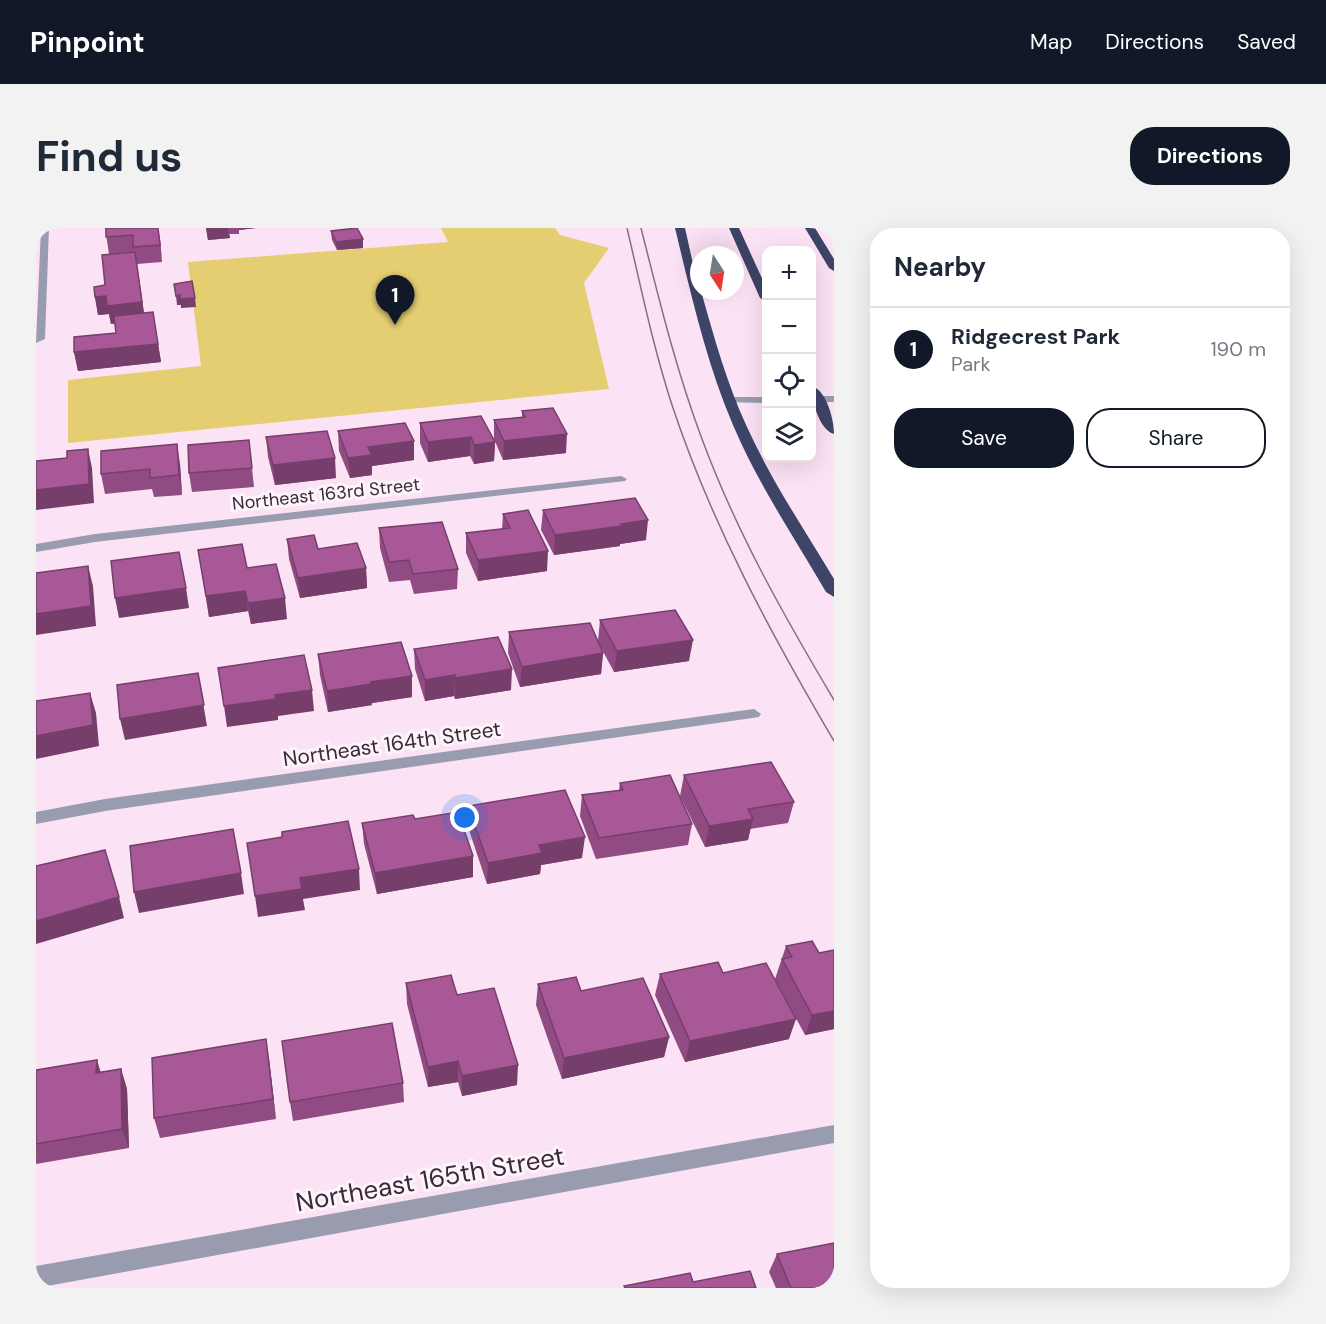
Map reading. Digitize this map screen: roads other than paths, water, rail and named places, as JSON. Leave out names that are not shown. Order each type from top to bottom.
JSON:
[{"type":"highway","points":[[680,228],[692,280],[729,400],[764,472],[834,592]]},
{"type":"highway","points":[[735,228],[762,289]]},
{"type":"highway","points":[[810,228],[834,268]]},
{"type":"highway","points":[[816,397],[834,430]]},
{"type":"street","points":[[38,339],[45,228]]},
{"type":"street","points":[[816,399],[834,399]]},
{"type":"street","points":[[729,400],[762,400]]},
{"type":"street","name":"Northeast 163rd Street","points":[[36,548],[95,538],[621,479]]},
{"type":"street","name":"Northeast 164th Street","points":[[36,819],[105,805],[754,714]]},
{"type":"street","name":"Northeast 165th Street","points":[[36,1277],[834,1134]]},
{"type":"tram line","points":[[627,228],[665,383],[705,492],[765,619],[834,741]]},
{"type":"tram line","points":[[641,228],[676,361],[715,473],[762,572],[834,700]]},
{"type":"place","name":"Ridgecrest Park","points":[[395,325]]}]
